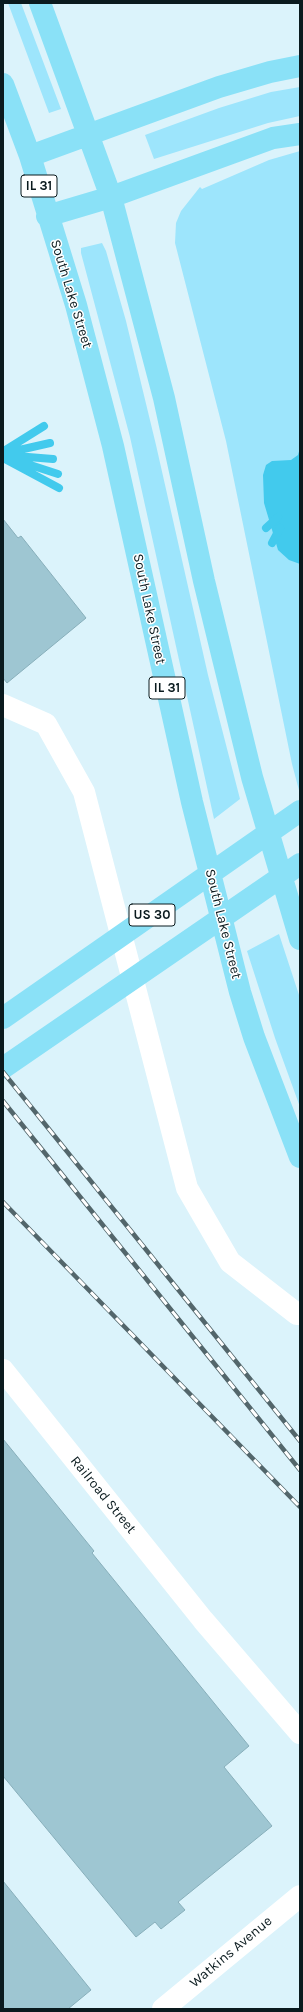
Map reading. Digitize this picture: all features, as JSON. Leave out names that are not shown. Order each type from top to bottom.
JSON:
[{"type":"main road","points":[[40,3],[111,197],[164,398],[204,581],[252,777],[300,939]]},
{"type":"main road","points":[[30,156],[219,88],[270,72],[300,66]]},
{"type":"main road","name":"South Lake Street","points":[[3,84],[30,156],[47,216],[76,305],[113,446],[192,802],[240,992],[254,1037],[300,1156]]},
{"type":"main road","points":[[47,216],[111,197],[273,138],[300,134]]},
{"type":"main road","name":"US 30","points":[[3,1018],[300,811]]},
{"type":"main road","name":"US 30","points":[[3,1068],[300,864]]},
{"type":"street","points":[[3,705],[46,724],[84,792],[187,1188],[230,1262],[298,1313]]},
{"type":"street","name":"Railroad Street","points":[[3,1370],[203,1620],[300,1733]]},
{"type":"street","name":"Watkins Avenue","points":[[163,2009],[300,1896]]},
{"type":"shaded area","points":[[8,3],[21,3],[61,109],[49,113]]},
{"type":"shaded area","points":[[300,87],[300,116],[268,123],[154,159],[145,135],[219,108],[271,92]]},
{"type":"shaded area","points":[[300,151],[300,794],[292,764],[226,441],[175,243],[176,223],[181,211],[200,187],[202,189],[269,160]]},
{"type":"shaded area","points":[[102,243],[106,251],[126,321],[156,445],[208,675],[240,799],[214,819],[130,437],[81,253],[81,248]]},
{"type":"shaded area","points":[[300,448],[300,564],[289,560],[278,550],[264,503],[263,475],[266,465],[272,461],[291,460],[298,455]]},
{"type":"shaded area","points":[[279,934],[300,998],[300,1107],[275,1038],[247,951]]},
{"type":"building","points":[[3,519],[18,538],[21,536],[86,618],[7,683],[3,678]]},
{"type":"building","points":[[3,1439],[94,1551],[92,1553],[249,1746],[224,1767],[272,1826],[178,1902],[185,1910],[161,1929],[155,1922],[136,1937],[3,1776]]},
{"type":"building","points":[[3,1881],[91,1990],[68,2009],[3,2009]]},
{"type":"waterway","points":[[4,451],[44,426]]},
{"type":"waterway","points":[[6,453],[50,443]]},
{"type":"waterway","points":[[3,455],[53,459]]},
{"type":"waterway","points":[[3,458],[59,488]]},
{"type":"waterway","points":[[15,460],[58,474]]},
{"type":"waterway","points":[[266,528],[278,517]]},
{"type":"waterway","points":[[272,543],[280,528]]},
{"type":"railway","points":[[3,1072],[300,1441]]},
{"type":"railway","points":[[3,1101],[300,1470]]},
{"type":"railway","points":[[3,1202],[300,1507]]}]
